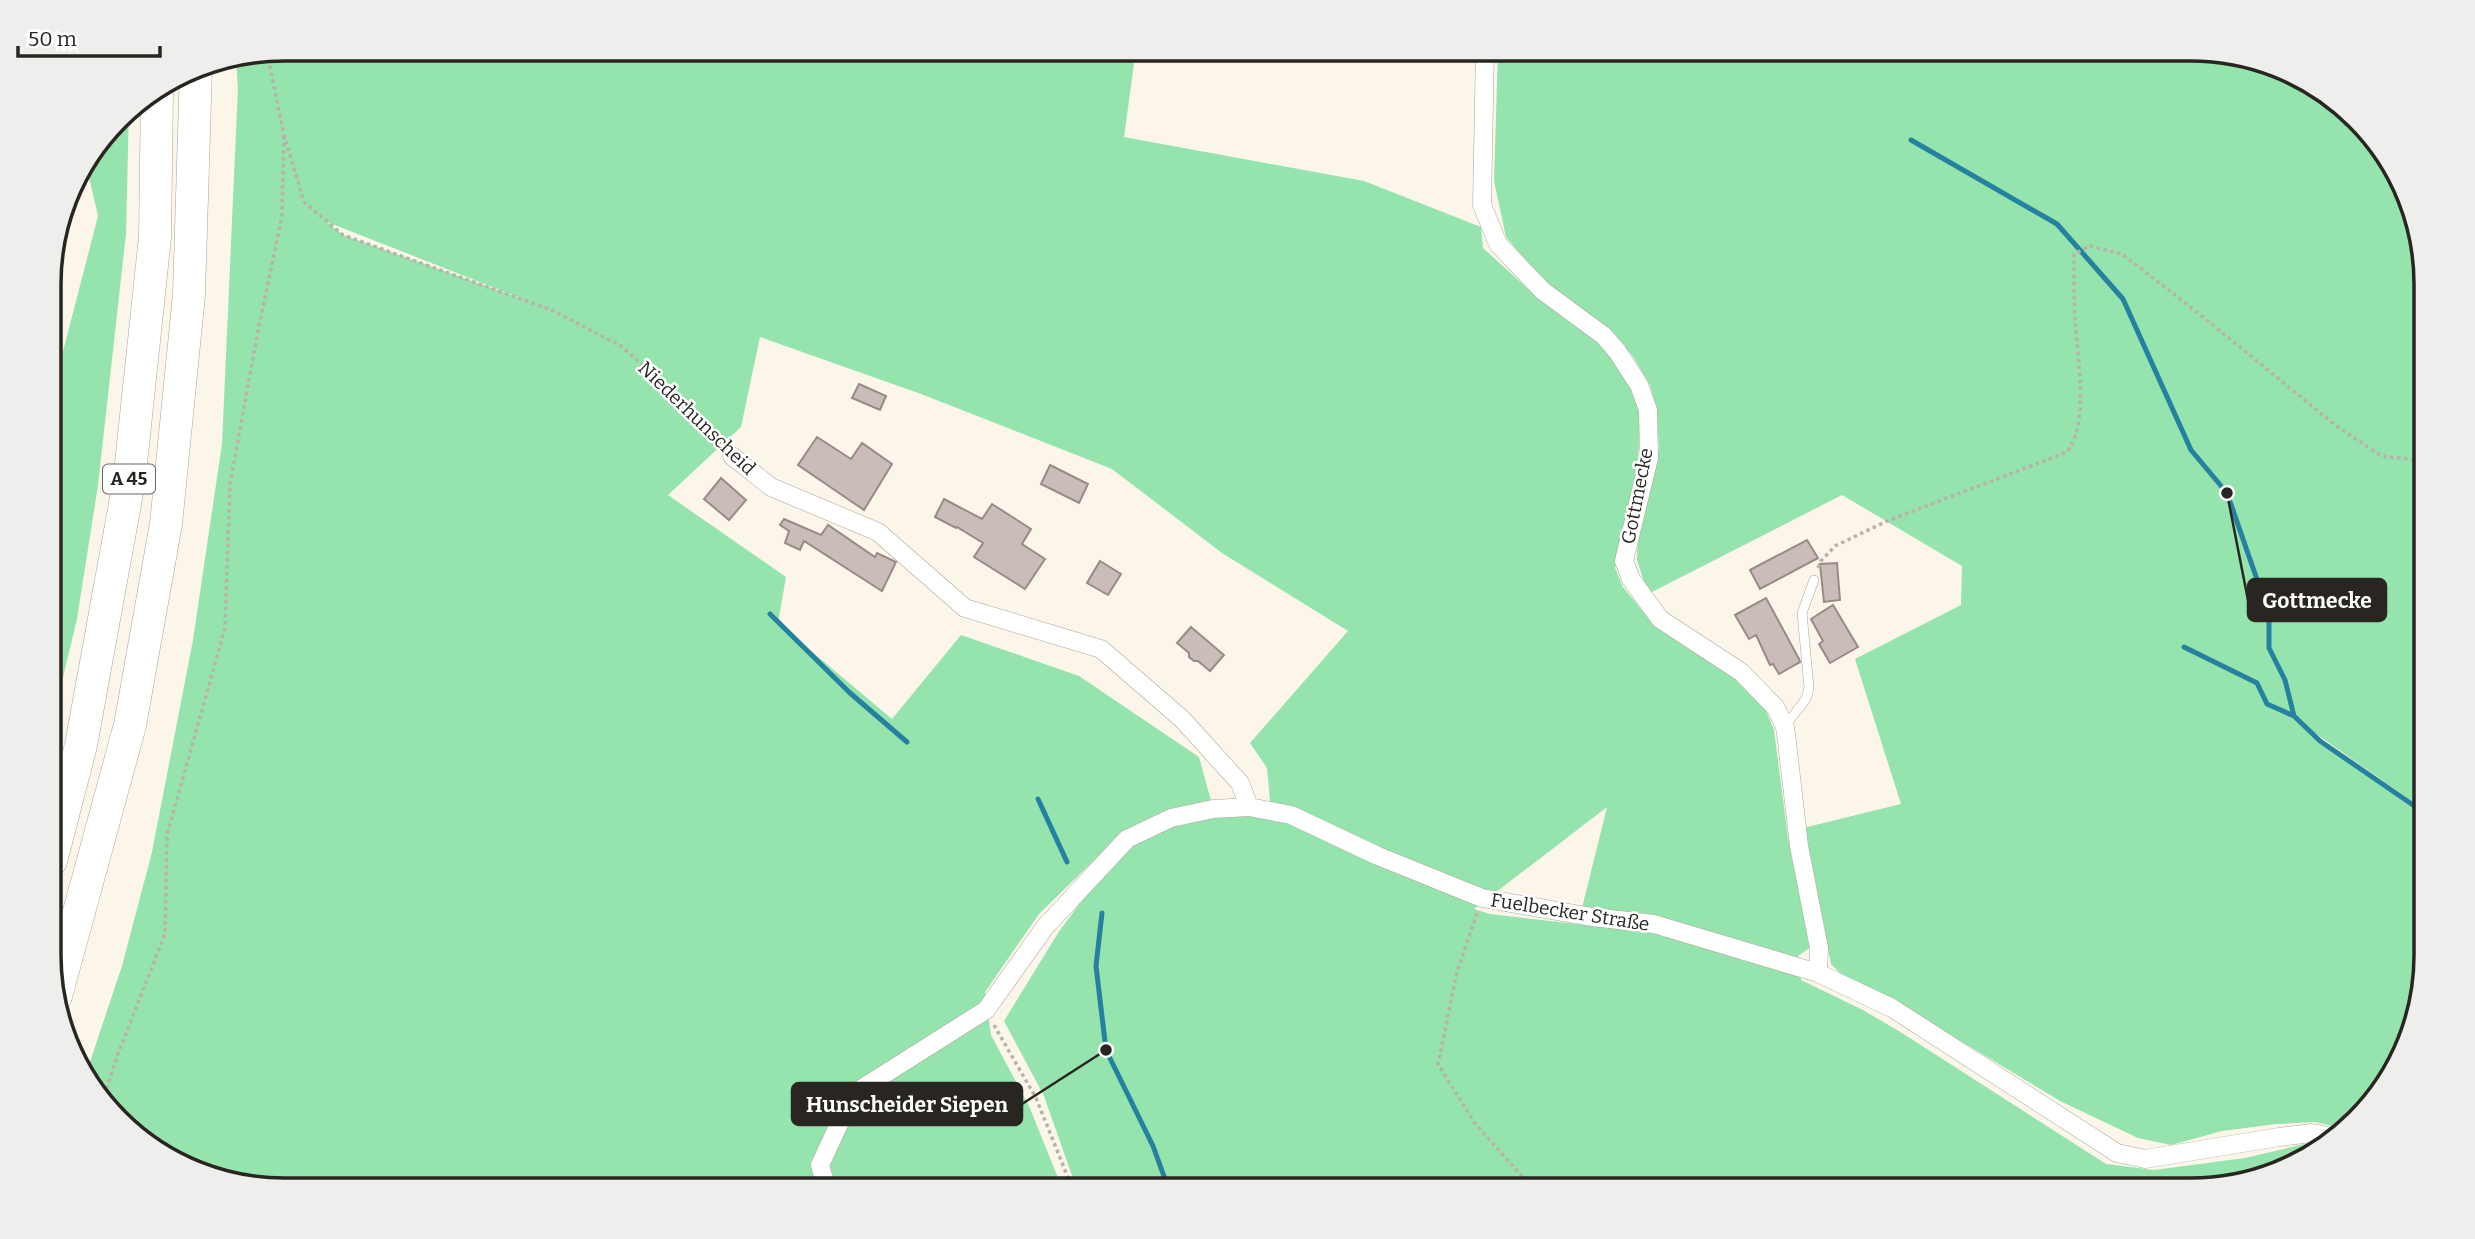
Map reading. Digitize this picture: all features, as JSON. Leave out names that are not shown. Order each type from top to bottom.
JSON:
[{"type":"highway","name":"A 45","points":[[62,970],[130,725],[166,524],[190,295],[196,80]]},
{"type":"highway","name":"A 45","points":[[61,822],[81,745],[129,482],[155,236],[157,101]]},
{"type":"street","name":"Gottmecke","points":[[1485,61],[1482,205],[1498,244],[1543,291],[1604,336],[1618,351],[1639,386],[1648,410],[1649,458],[1624,561],[1631,579],[1660,619],[1741,671],[1776,708],[1785,727],[1799,846],[1819,948],[1818,973]]},
{"type":"street","name":"Niederhunscheid","points":[[732,456],[771,487],[878,532],[965,608],[1101,649],[1182,719],[1240,783],[1249,807]]},
{"type":"street","name":"Fuelbecker Straße","points":[[824,1178],[820,1165],[853,1094],[986,1010],[1045,927],[1127,839],[1171,818],[1213,808],[1249,807],[1291,815],[1378,856],[1482,898],[1592,917],[1654,924],[1818,973],[1892,1008],[2116,1153],[2145,1159],[2279,1137],[2312,1133],[2322,1135]]},
{"type":"lane","points":[[1785,727],[1806,699],[1810,688],[1802,613],[1814,580]]},
{"type":"path","name":"Niederhunscheid","points":[[269,62],[284,135],[304,202],[343,235],[554,311],[621,346],[678,396],[732,456]]},
{"type":"path","points":[[106,1089],[165,934],[167,835],[225,628],[230,484],[282,216],[284,135]]},
{"type":"path","points":[[1814,580],[1821,561],[1835,546],[1887,521],[2067,452],[2074,443],[2080,408],[2074,254],[2090,246],[2122,254],[2335,425],[2381,456],[2414,460]]},
{"type":"path","points":[[1482,898],[1457,972],[1438,1064],[1474,1122],[1523,1177]]},
{"type":"path","points":[[986,1010],[1036,1098],[1068,1178]]},
{"type":"green space","points":[[285,61],[1134,61],[1124,137],[1364,181],[1481,227],[1483,248],[1538,298],[1597,341],[1611,355],[1633,389],[1640,410],[1638,470],[1615,568],[1623,587],[1649,619],[1745,685],[1765,708],[1774,730],[1788,838],[1811,947],[1798,956],[1799,961],[1582,908],[1607,807],[1474,909],[1490,914],[1655,933],[1801,977],[1801,980],[1863,1010],[1902,1033],[2106,1164],[2154,1170],[2245,1158],[2311,1143],[2262,1166],[2205,1177],[1073,1178],[1044,1096],[1004,1021],[1058,933],[1127,839],[1203,811],[1124,831],[1039,914],[985,992],[991,1035],[1029,1106],[1058,1178],[285,1178],[255,1176],[227,1170],[186,1155],[137,1122],[117,1102],[90,1063],[122,966],[152,852],[193,640],[222,444],[238,88],[237,67]],"holes":[[[327,222],[523,299],[343,235]],[[760,337],[921,394],[1112,469],[1222,553],[1348,631],[1250,743],[1267,768],[1271,811],[1213,808],[1199,757],[1079,676],[961,635],[892,719],[778,623],[786,577],[668,495],[741,427]]]},
{"type":"green space","points":[[1498,61],[2205,62],[2262,73],[2289,84],[2315,99],[2358,137],[2391,186],[2402,213],[2412,255],[2414,803],[2312,731],[2309,733],[2414,807],[2414,954],[2412,984],[2397,1040],[2376,1079],[2338,1122],[2333,1126],[2315,1122],[2222,1131],[2171,1145],[2138,1138],[2060,1101],[1969,1046],[1845,978],[1831,964],[1803,828],[1901,804],[1855,659],[1961,605],[1962,566],[1842,495],[1648,594],[1637,560],[1638,533],[1659,447],[1656,410],[1650,385],[1632,355],[1613,335],[1548,286],[1506,237],[1494,181]]},
{"type":"green space","points":[[129,125],[126,234],[98,485],[77,619],[61,684],[62,356],[98,216],[89,177],[107,149]]},
{"type":"building","points":[[859,384],[886,396],[880,410],[852,398]]},
{"type":"building","points":[[817,437],[851,459],[862,443],[892,464],[864,510],[798,465]]},
{"type":"building","points":[[1050,465],[1088,484],[1079,503],[1041,484]]},
{"type":"building","points":[[721,478],[746,500],[729,520],[704,499]]},
{"type":"building","points":[[944,499],[982,519],[992,504],[1031,529],[1022,544],[1045,559],[1025,589],[974,557],[983,543],[935,517]]},
{"type":"building","points":[[784,519],[821,535],[828,525],[875,557],[877,553],[896,562],[882,591],[804,541],[800,550],[785,543],[789,531],[780,525]]},
{"type":"building","points":[[1807,540],[1818,558],[1760,589],[1750,570]]},
{"type":"building","points":[[1100,561],[1121,574],[1108,595],[1087,583]]},
{"type":"building","points":[[1837,563],[1840,600],[1824,602],[1820,564]]},
{"type":"building","points":[[1766,598],[1800,662],[1779,674],[1773,664],[1770,665],[1756,635],[1749,639],[1735,615]]},
{"type":"building","points":[[1833,605],[1858,647],[1830,663],[1819,644],[1823,641],[1811,619]]},
{"type":"building","points":[[1191,627],[1224,655],[1210,671],[1189,657],[1189,653],[1177,643]]},
{"type":"waterway","name":"Gottmecke","points":[[1911,140],[2057,224],[2123,299],[2191,450],[2227,493],[2269,614],[2269,648],[2285,680],[2294,716],[2320,741],[2414,806]]},
{"type":"waterway","points":[[770,614],[850,693],[907,742]]},
{"type":"waterway","name":"Gottmecke","points":[[2184,647],[2257,683],[2267,704],[2294,716]]},
{"type":"waterway","points":[[1038,799],[1067,862]]},
{"type":"waterway","points":[[1102,913],[1096,966],[1106,1050],[1153,1146],[1164,1178]]},
{"type":"place","name":"Gottmecke","points":[[2227,493]]},
{"type":"place","name":"Hunscheider Siepen","points":[[1106,1050]]}]
